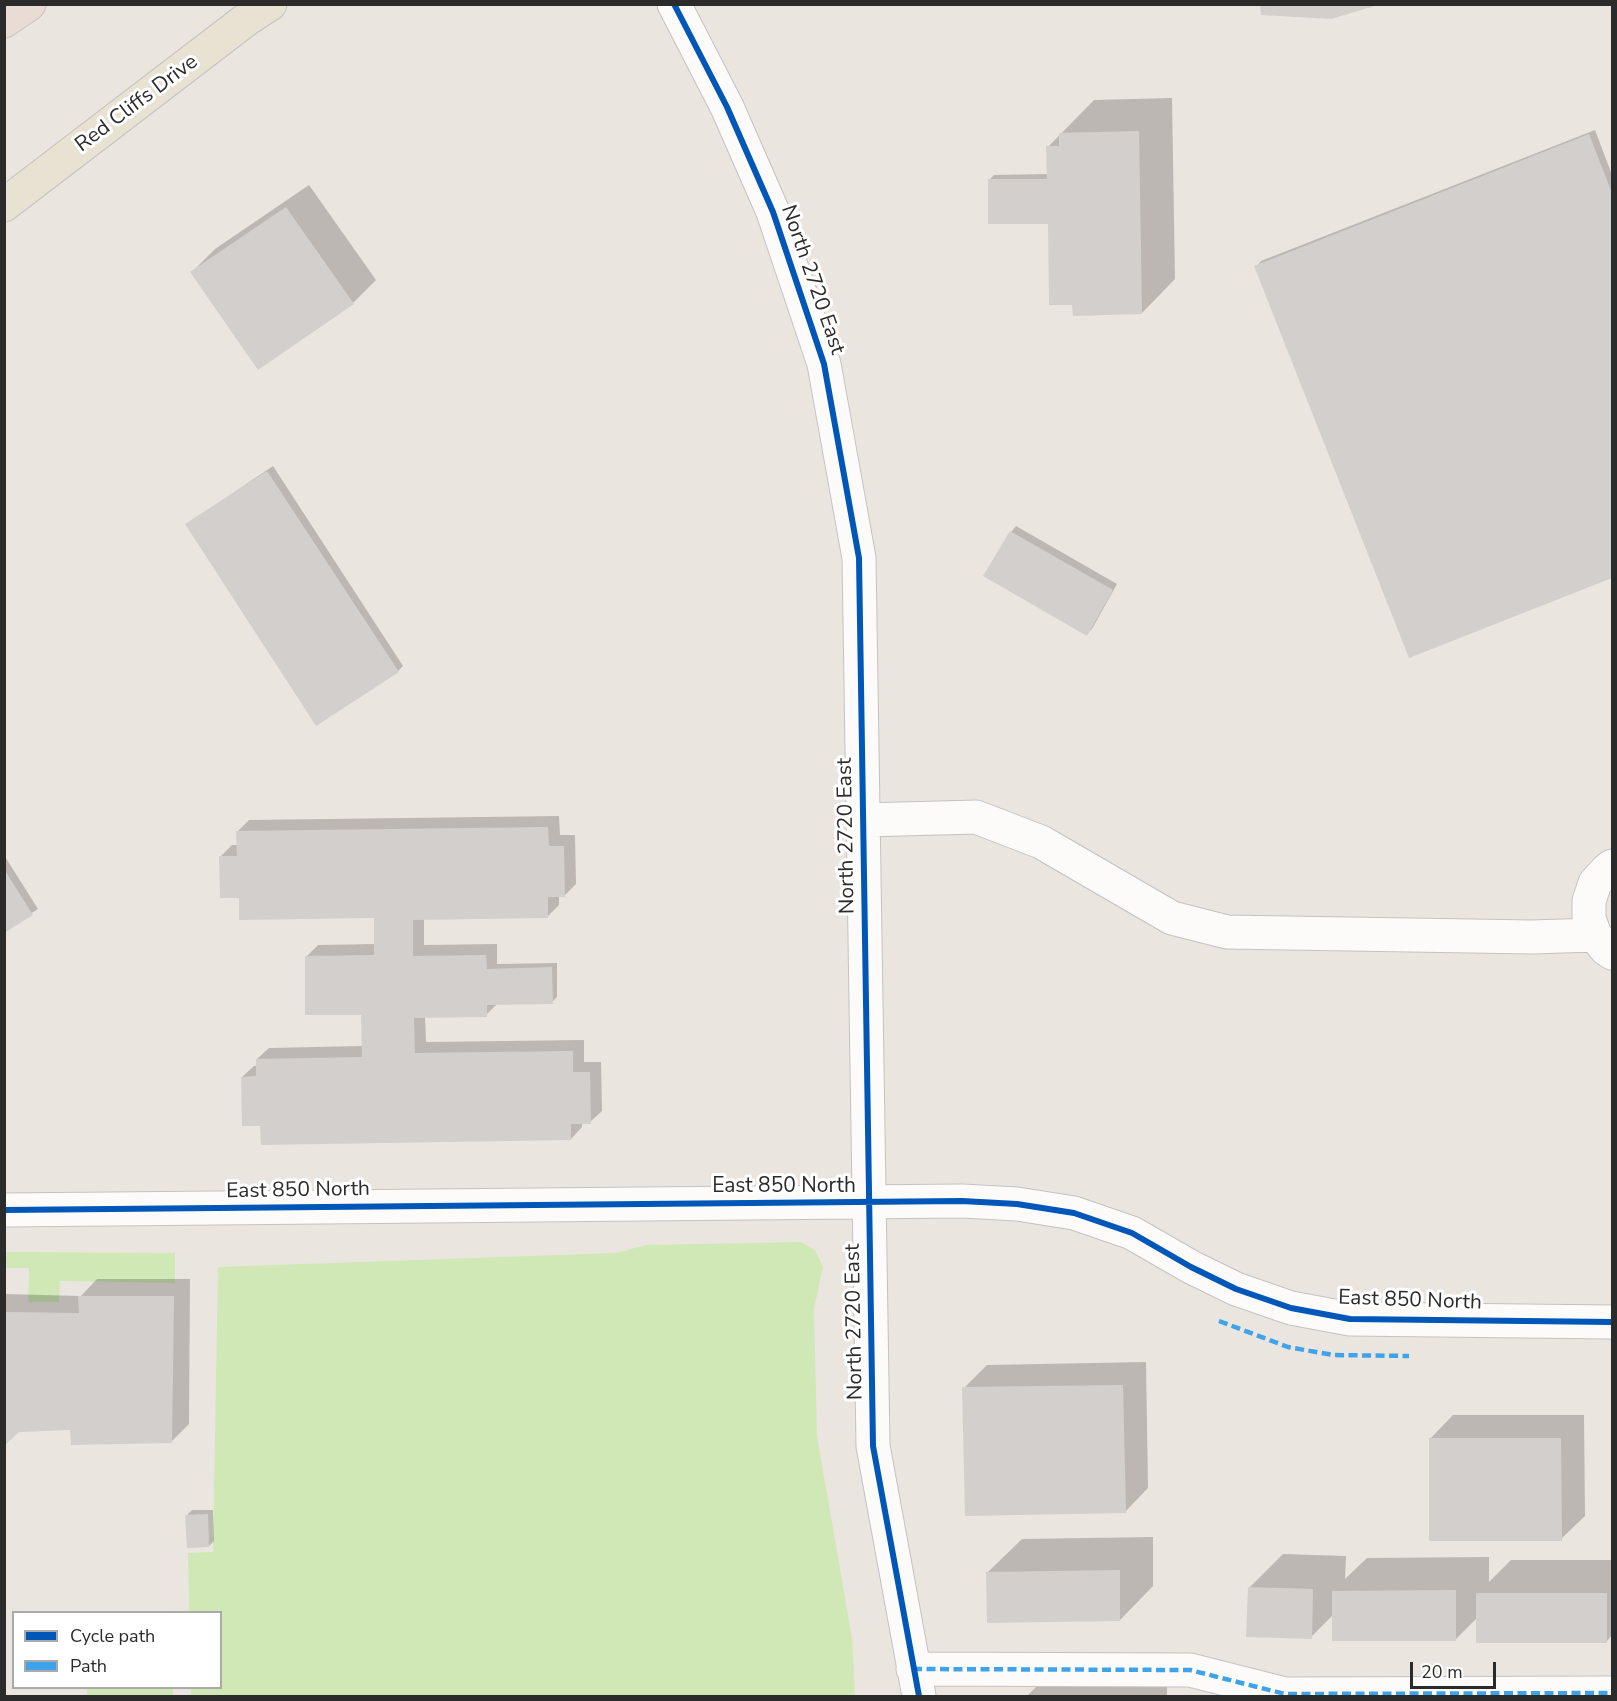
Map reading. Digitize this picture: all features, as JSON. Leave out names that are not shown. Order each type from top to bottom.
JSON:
[{"type":"highway","points":[[4,21],[29,4]]},
{"type":"main road","name":"Red Cliffs Drive","points":[[4,204],[270,4]]},
{"type":"street","name":"North 2720 East","points":[[674,4],[727,107],[773,212],[824,364],[859,558],[873,1446],[916,1683]]},
{"type":"street","points":[[863,820],[976,817],[1041,842],[1172,918],[1227,932],[1532,937],[1604,944]]},
{"type":"street","points":[[1604,944],[1589,919],[1589,901],[1595,883],[1612,866]]},
{"type":"street","name":"East 850 North","points":[[4,1210],[962,1201],[1006,1203],[1074,1213],[1132,1233],[1191,1267],[1236,1289],[1291,1308],[1350,1319],[1612,1322]]},
{"type":"street","points":[[916,1683],[1190,1671],[1285,1694],[1612,1693]]},
{"type":"green space","points":[[801,1242],[815,1250],[823,1267],[814,1309],[817,1436],[852,1638],[855,1696],[191,1696],[191,1689],[222,1689],[222,1611],[189,1611],[188,1553],[213,1552],[218,1267],[616,1253],[646,1245]]},
{"type":"green space","points":[[5,1252],[175,1253],[175,1283],[60,1281],[59,1302],[28,1302],[29,1268],[5,1268]]},
{"type":"green space","points":[[87,1689],[173,1689],[173,1696],[87,1696]]},
{"type":"building","points":[[1260,4],[1378,5],[1331,19],[1261,15]]},
{"type":"building","points":[[1139,131],[1142,314],[1073,316],[1072,305],[1049,305],[1048,224],[988,224],[988,179],[1047,179],[1046,146],[1059,146],[1059,133]]},
{"type":"building","points":[[1589,134],[1612,193],[1612,578],[1409,658],[1254,266]]},
{"type":"building","points":[[286,207],[354,304],[258,370],[190,272]]},
{"type":"building","points":[[267,471],[399,672],[316,726],[185,524]]},
{"type":"building","points":[[1010,531],[1113,590],[1087,636],[983,576]]},
{"type":"building","points":[[548,827],[549,846],[564,846],[565,897],[548,897],[548,918],[413,920],[413,956],[486,955],[487,969],[552,967],[553,1004],[487,1005],[487,1017],[414,1018],[415,1053],[573,1051],[573,1072],[590,1072],[591,1124],[571,1124],[571,1140],[261,1145],[260,1126],[242,1126],[241,1077],[256,1076],[256,1059],[362,1057],[361,1015],[305,1015],[305,956],[374,955],[374,918],[239,920],[239,898],[220,898],[219,856],[237,856],[236,831]]},
{"type":"building","points":[[4,869],[33,915],[4,933]]},
{"type":"building","points":[[78,1296],[174,1296],[172,1443],[71,1445],[70,1430],[19,1432],[4,1446],[4,1312],[79,1313]]},
{"type":"building","points":[[1123,1385],[1126,1513],[965,1516],[962,1387]]},
{"type":"building","points":[[1429,1438],[1561,1438],[1562,1541],[1429,1541]]},
{"type":"building","points":[[208,1514],[209,1547],[187,1548],[185,1515]]},
{"type":"building","points":[[1120,1570],[1120,1621],[987,1623],[986,1572]]},
{"type":"building","points":[[1248,1587],[1313,1589],[1312,1639],[1246,1637]]},
{"type":"building","points":[[1456,1590],[1456,1641],[1332,1641],[1332,1591]]},
{"type":"building","points":[[1476,1593],[1607,1593],[1607,1643],[1476,1643]]},
{"type":"marked path","points":[[1219,1321],[1288,1347],[1333,1355],[1409,1356]]},
{"type":"marked path","points":[[913,1669],[1190,1670],[1285,1694],[1612,1693]]},
{"type":"cycle path","points":[[674,4],[727,107],[773,212],[824,364],[859,558],[873,1446],[919,1696]]},
{"type":"cycle path","points":[[4,1210],[962,1201],[1017,1204],[1074,1213],[1132,1233],[1191,1267],[1236,1289],[1291,1308],[1350,1319],[1612,1322]]}]
